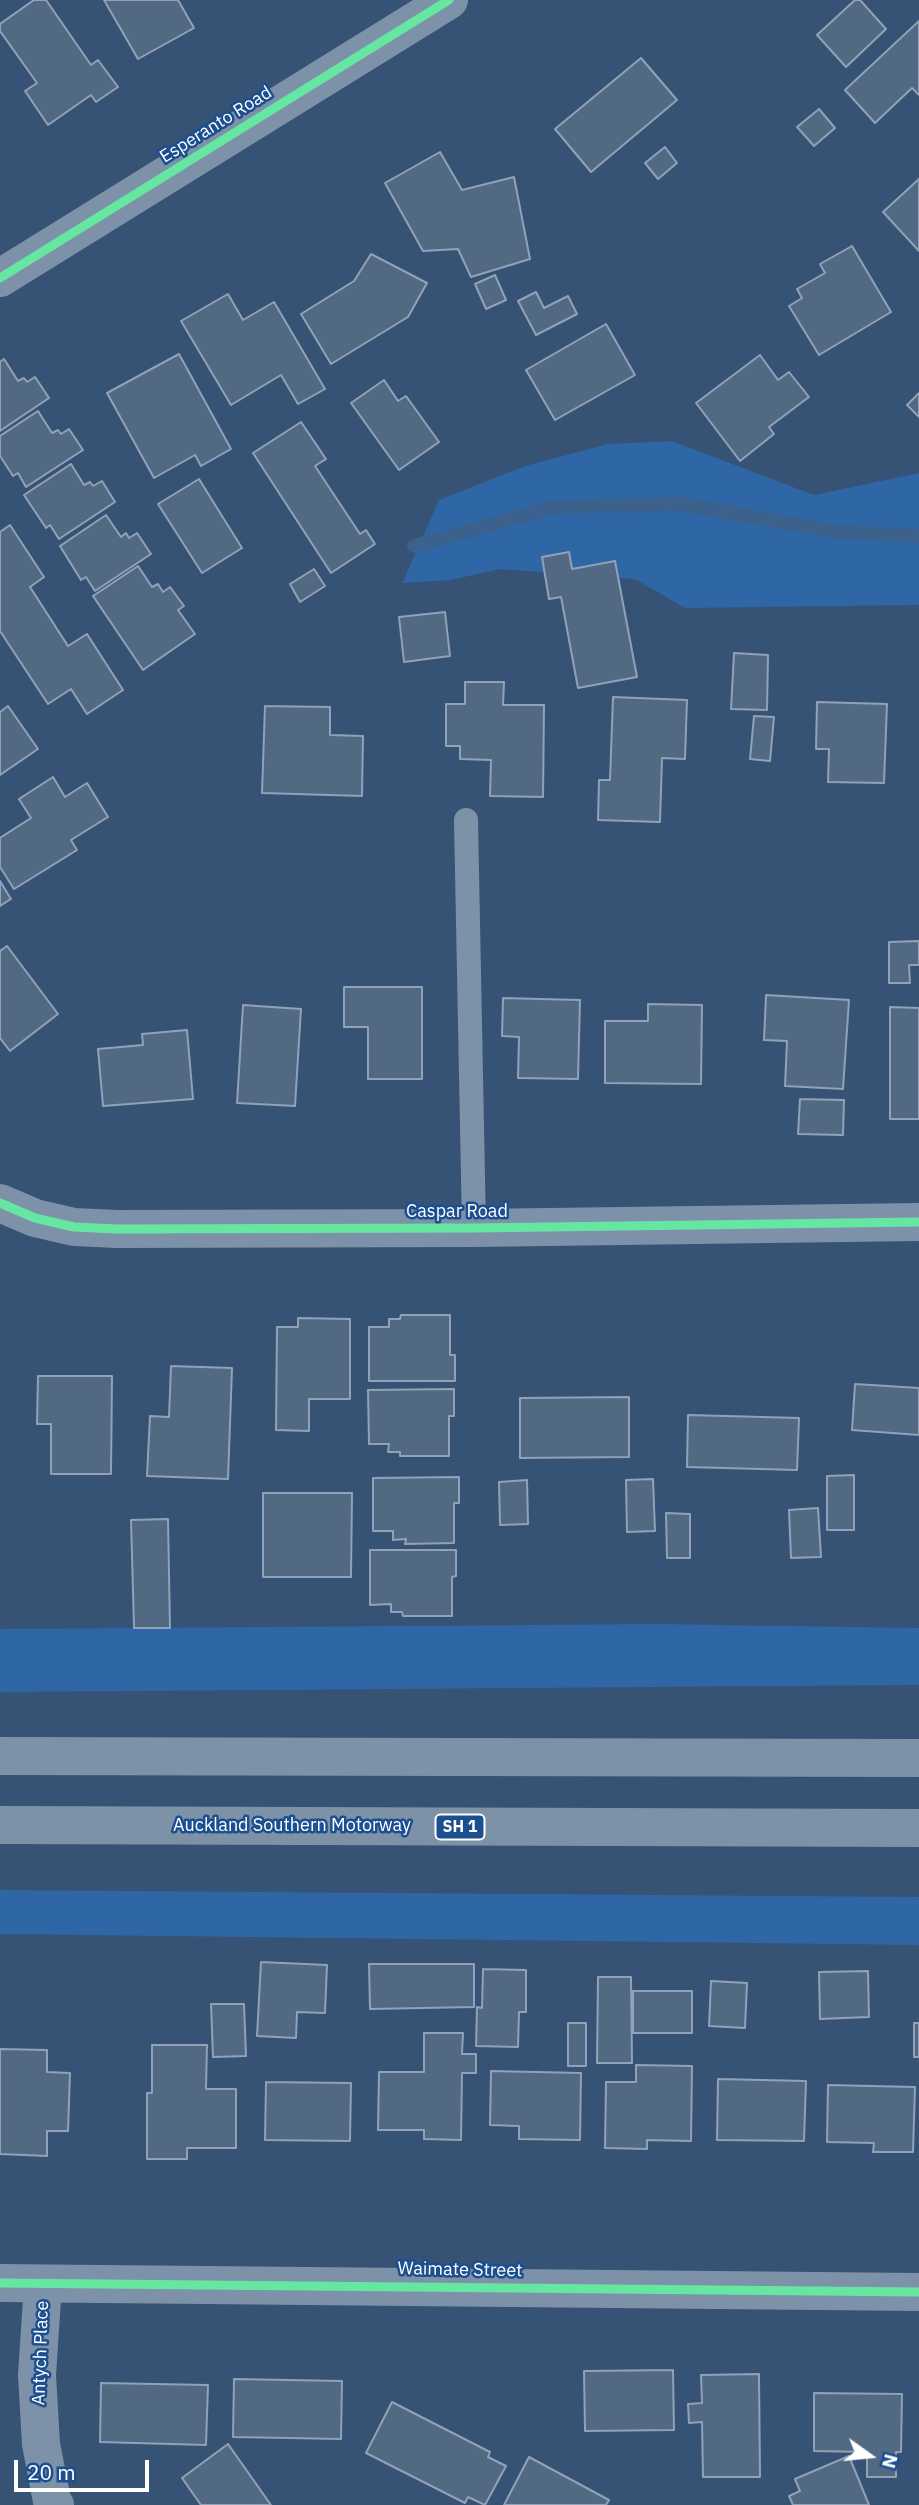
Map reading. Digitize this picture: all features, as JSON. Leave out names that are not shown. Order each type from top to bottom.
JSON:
[{"type":"highway","points":[[0,1756],[919,1758]]},
{"type":"highway","name":"Auckland Southern Motorway","points":[[0,1825],[919,1828]]},
{"type":"street","name":"Esperanto Road","points":[[0,278],[449,0]]},
{"type":"street","name":"Caspar Road","points":[[0,1203],[34,1218],[74,1227],[117,1229],[474,1228],[919,1222]]},
{"type":"street","name":"Waimate Street","points":[[0,2283],[919,2292]]},
{"type":"street","name":"Antych Place","points":[[43,2284],[37,2375],[41,2444],[55,2505]]},
{"type":"lane","points":[[466,820],[474,1228]]},
{"type":"shaded area","points":[[672,441],[814,495],[919,473],[919,605],[685,608],[635,579],[500,569],[451,580],[402,583],[439,500],[525,466],[608,444]]},
{"type":"shaded area","points":[[658,1624],[919,1628],[919,1685],[0,1692],[0,1629]]},
{"type":"shaded area","points":[[0,1890],[919,1897],[919,1945],[0,1934]]},
{"type":"building","points":[[34,0],[46,0],[91,65],[98,60],[118,87],[96,102],[91,95],[48,125],[25,91],[37,83],[0,31],[0,24]]},
{"type":"building","points":[[104,0],[178,0],[194,28],[138,59]]},
{"type":"building","points":[[855,0],[860,0],[886,29],[846,67],[817,35]]},
{"type":"building","points":[[919,21],[919,95],[912,88],[875,123],[845,90]]},
{"type":"building","points":[[641,58],[677,100],[591,172],[555,129]]},
{"type":"building","points":[[819,109],[835,128],[814,146],[797,127]]},
{"type":"building","points":[[665,147],[677,163],[658,179],[645,163]]},
{"type":"building","points":[[440,152],[462,190],[514,177],[530,259],[471,277],[458,249],[423,251],[385,183]]},
{"type":"building","points":[[919,179],[919,251],[883,212]]},
{"type":"building","points":[[852,246],[891,312],[819,355],[789,306],[802,298],[797,289],[825,273],[820,264]]},
{"type":"building","points":[[371,254],[427,283],[408,317],[331,364],[301,314],[354,281]]},
{"type":"building","points":[[495,275],[506,300],[486,309],[475,284]]},
{"type":"building","points":[[536,292],[544,308],[568,296],[577,314],[536,335],[518,301]]},
{"type":"building","points":[[228,294],[243,320],[274,302],[325,389],[298,404],[281,375],[231,405],[181,321]]},
{"type":"building","points":[[606,324],[635,375],[555,420],[526,370]]},
{"type":"building","points":[[179,354],[231,449],[201,466],[195,455],[154,478],[107,393]]},
{"type":"building","points":[[760,355],[778,380],[789,372],[809,397],[769,427],[774,434],[740,461],[696,403]]},
{"type":"building","points":[[4,359],[18,381],[24,378],[27,382],[35,377],[49,398],[0,431],[0,362]]},
{"type":"building","points":[[384,380],[398,401],[406,396],[439,442],[399,470],[351,403]]},
{"type":"building","points":[[919,393],[919,417],[907,405]]},
{"type":"building","points":[[38,411],[52,433],[58,430],[61,434],[69,429],[83,450],[26,487],[18,473],[13,476],[0,456],[0,436]]},
{"type":"building","points":[[301,422],[326,459],[315,466],[360,534],[366,530],[375,544],[331,573],[253,453]]},
{"type":"building","points":[[71,464],[84,485],[90,482],[93,486],[102,481],[115,502],[59,539],[50,525],[46,528],[24,495]]},
{"type":"building","points":[[199,479],[242,548],[202,573],[158,504]]},
{"type":"building","points":[[106,515],[121,537],[126,533],[129,538],[137,533],[151,554],[95,591],[86,577],[81,580],[60,546]]},
{"type":"building","points":[[10,525],[44,577],[30,587],[68,646],[87,634],[123,690],[87,714],[71,689],[48,704],[0,631],[0,532]]},
{"type":"building","points":[[569,552],[572,569],[615,561],[637,677],[578,688],[561,597],[549,599],[542,557]]},
{"type":"building","points":[[138,566],[152,587],[158,584],[163,592],[170,587],[184,606],[178,610],[195,634],[143,670],[93,596]]},
{"type":"building","points":[[314,569],[325,586],[300,602],[290,584]]},
{"type":"building","points":[[445,612],[450,656],[404,662],[399,617]]},
{"type":"building","points":[[734,653],[768,655],[767,710],[731,709]]},
{"type":"building","points":[[465,682],[504,682],[503,705],[544,705],[543,797],[490,796],[491,760],[460,759],[460,746],[446,746],[446,704],[465,704]]},
{"type":"building","points":[[613,697],[687,700],[685,759],[662,758],[660,822],[598,820],[599,780],[610,780]]},
{"type":"building","points":[[817,702],[887,704],[884,783],[828,782],[829,749],[816,749]]},
{"type":"building","points":[[8,706],[38,749],[0,775],[0,712]]},
{"type":"building","points":[[265,706],[330,707],[330,735],[363,736],[362,796],[262,793]]},
{"type":"building","points":[[754,716],[774,717],[770,761],[750,759]]},
{"type":"building","points":[[53,777],[65,797],[87,783],[108,817],[71,840],[77,850],[14,889],[0,867],[0,838],[31,818],[19,799]]},
{"type":"building","points":[[0,881],[11,899],[0,906]]},
{"type":"building","points":[[919,941],[919,965],[909,965],[910,983],[889,983],[889,942]]},
{"type":"building","points":[[7,946],[58,1014],[10,1051],[0,1038],[0,951]]},
{"type":"building","points":[[344,987],[422,987],[422,1079],[368,1079],[368,1027],[344,1027]]},
{"type":"building","points":[[766,995],[849,1000],[843,1089],[785,1086],[787,1041],[764,1040]]},
{"type":"building","points":[[503,998],[580,1000],[578,1079],[518,1078],[519,1037],[502,1036]]},
{"type":"building","points":[[648,1004],[702,1005],[701,1084],[605,1083],[605,1021],[648,1021]]},
{"type":"building","points":[[243,1005],[301,1009],[295,1106],[237,1103]]},
{"type":"building","points":[[890,1007],[919,1008],[919,1119],[890,1119]]},
{"type":"building","points":[[187,1030],[193,1099],[103,1106],[98,1049],[143,1045],[142,1034]]},
{"type":"building","points":[[800,1099],[844,1100],[843,1135],[798,1134]]},
{"type":"building","points":[[401,1315],[450,1315],[450,1355],[455,1355],[455,1381],[369,1381],[369,1327],[389,1327],[389,1319],[400,1319]]},
{"type":"building","points":[[298,1318],[350,1319],[350,1399],[309,1399],[309,1431],[276,1430],[277,1327],[298,1327]]},
{"type":"building","points":[[171,1366],[232,1368],[228,1479],[147,1476],[150,1416],[169,1417]]},
{"type":"building","points":[[38,1376],[112,1376],[111,1474],[51,1474],[51,1424],[37,1424]]},
{"type":"building","points":[[855,1384],[919,1388],[919,1435],[852,1430]]},
{"type":"building","points":[[454,1389],[454,1416],[449,1416],[449,1456],[400,1456],[400,1452],[388,1452],[389,1444],[369,1444],[368,1390]]},
{"type":"building","points":[[629,1397],[629,1457],[520,1458],[520,1398]]},
{"type":"building","points":[[688,1415],[799,1418],[797,1470],[687,1467]]},
{"type":"building","points":[[854,1475],[854,1530],[827,1530],[827,1476]]},
{"type":"building","points":[[459,1477],[459,1503],[454,1503],[454,1543],[405,1544],[406,1539],[393,1540],[393,1531],[373,1531],[373,1478]]},
{"type":"building","points":[[653,1479],[655,1531],[627,1532],[626,1480]]},
{"type":"building","points":[[527,1480],[528,1524],[500,1525],[499,1482]]},
{"type":"building","points":[[263,1493],[352,1493],[351,1577],[263,1577]]},
{"type":"building","points":[[818,1508],[821,1557],[791,1558],[789,1510]]},
{"type":"building","points":[[666,1513],[690,1514],[690,1558],[667,1558]]},
{"type":"building","points":[[168,1519],[170,1628],[134,1628],[131,1520]]},
{"type":"building","points":[[370,1550],[456,1550],[456,1576],[452,1577],[452,1616],[403,1616],[402,1612],[391,1612],[391,1604],[370,1605]]},
{"type":"building","points":[[261,1962],[327,1965],[325,2013],[297,2012],[296,2038],[257,2036]]},
{"type":"building","points":[[369,1964],[474,1964],[474,2007],[370,2009]]},
{"type":"building","points":[[483,1969],[526,1970],[526,2012],[519,2012],[518,2047],[476,2046],[477,2007],[482,2008]]},
{"type":"building","points":[[868,1971],[869,2017],[820,2019],[819,1972]]},
{"type":"building","points":[[598,1977],[631,1977],[632,2063],[597,2063]]},
{"type":"building","points":[[711,1981],[747,1983],[745,2028],[709,2026]]},
{"type":"building","points":[[633,1991],[692,1991],[692,2033],[633,2033]]},
{"type":"building","points":[[211,2004],[244,2004],[246,2056],[213,2057]]},
{"type":"building","points":[[568,2023],[586,2023],[586,2066],[568,2066]]},
{"type":"building","points":[[914,2023],[919,2023],[919,2057],[914,2057]]},
{"type":"building","points":[[424,2033],[463,2033],[462,2054],[476,2054],[476,2073],[462,2073],[461,2140],[424,2139],[424,2130],[378,2130],[379,2072],[424,2072]]},
{"type":"building","points":[[152,2045],[207,2045],[206,2089],[236,2089],[236,2148],[187,2148],[187,2159],[147,2159],[147,2093],[152,2093]]},
{"type":"building","points":[[0,2049],[47,2050],[47,2072],[70,2073],[68,2131],[47,2131],[47,2156],[0,2154]]},
{"type":"building","points":[[636,2065],[692,2066],[691,2141],[647,2140],[647,2149],[605,2148],[606,2082],[636,2082]]},
{"type":"building","points":[[491,2071],[581,2073],[580,2140],[519,2139],[519,2126],[490,2125]]},
{"type":"building","points":[[718,2079],[806,2081],[804,2141],[717,2140]]},
{"type":"building","points":[[266,2082],[351,2083],[350,2141],[265,2140]]},
{"type":"building","points":[[828,2085],[915,2087],[913,2152],[873,2152],[874,2143],[827,2142]]},
{"type":"building","points":[[673,2370],[674,2430],[585,2431],[584,2371]]},
{"type":"building","points":[[759,2374],[760,2477],[703,2477],[702,2422],[689,2423],[688,2404],[702,2403],[701,2375]]},
{"type":"building","points":[[234,2379],[342,2381],[341,2439],[233,2437]]},
{"type":"building","points":[[101,2383],[208,2385],[206,2445],[100,2442]]},
{"type":"building","points":[[814,2393],[902,2394],[901,2452],[896,2452],[896,2477],[867,2477],[867,2452],[814,2451]]},
{"type":"building","points":[[392,2402],[490,2452],[488,2457],[506,2466],[485,2505],[468,2497],[465,2503],[366,2453]]},
{"type":"building","points":[[228,2444],[271,2505],[201,2505],[182,2478]]},
{"type":"building","points":[[849,2456],[869,2505],[793,2505],[789,2496],[800,2491],[795,2479]]},
{"type":"building","points":[[529,2457],[609,2500],[606,2505],[504,2505]]},
{"type":"waterway","points":[[414,546],[554,507],[682,504],[838,532],[919,536]]},
{"type":"cycle path","points":[[0,278],[449,0]]},
{"type":"cycle path","points":[[0,1203],[35,1218],[74,1227],[117,1229],[474,1228],[919,1222]]},
{"type":"cycle path","points":[[0,2283],[919,2292]]}]
